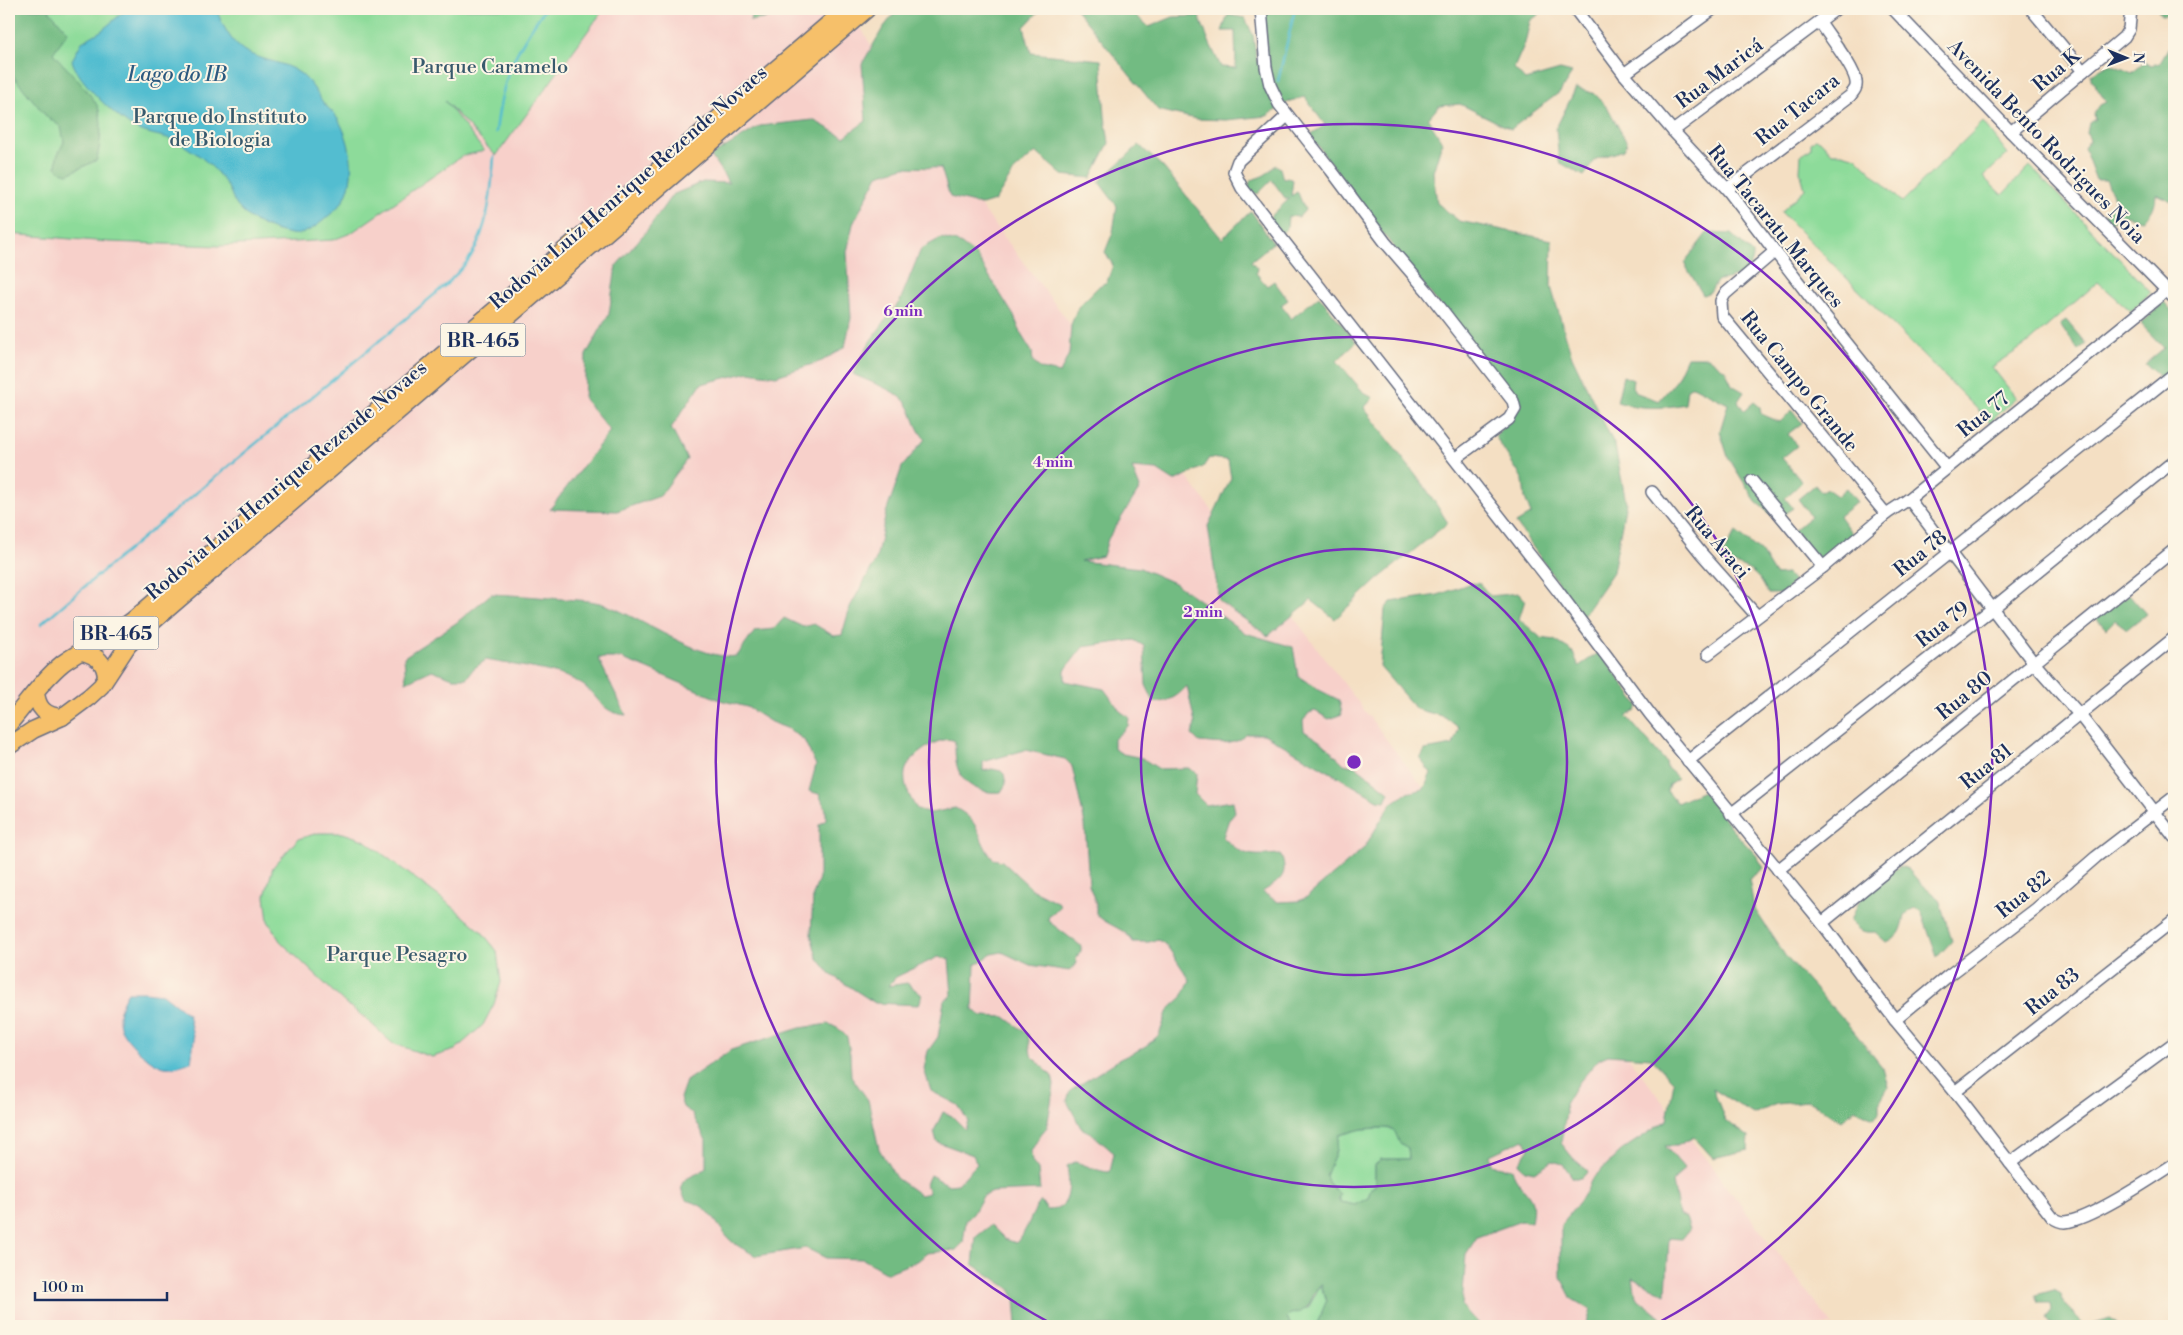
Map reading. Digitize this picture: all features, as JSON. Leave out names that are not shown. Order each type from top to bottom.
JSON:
[{"type":"highway","name":"Rodovia Luiz Henrique Rezende Novaes","points":[[9,724],[36,690],[61,666],[113,635],[137,616],[846,9]]},
{"type":"highway","name":"Rodovia Luiz Henrique Rezende Novaes","points":[[9,746],[33,730],[62,718],[89,698],[128,645],[149,625],[867,9]]},
{"type":"highway","points":[[83,652],[93,655],[102,663],[106,677]]},
{"type":"highway","points":[[36,690],[38,703],[45,713],[52,717],[62,718]]},
{"type":"street","points":[[1261,9],[1266,67],[1270,85],[1279,104],[1385,242],[1428,292],[1513,401],[1515,409],[1510,419],[1456,458]]},
{"type":"street","points":[[1624,74],[1713,9]]},
{"type":"street","name":"Rua Maricá","points":[[1672,131],[1836,9]]},
{"type":"street","name":"Avenida Bento Rodrigues Noia","points":[[1893,9],[2170,294]]},
{"type":"street","points":[[2030,9],[2083,71]]},
{"type":"street","name":"Rua K","points":[[2011,132],[2124,37],[2129,29],[2131,9]]},
{"type":"street","name":"Rua Tacaratu Marques","points":[[1577,10],[1624,74],[1672,131],[1726,189],[1947,468]]},
{"type":"street","name":"Rua Tacara","points":[[1726,189],[1850,96],[1856,89],[1856,80],[1852,70],[1820,22]]},
{"type":"street","points":[[1287,116],[1234,166],[1236,178],[1242,188],[1456,458],[1650,714],[1822,923],[1895,1020],[2052,1216],[2057,1221],[2064,1222],[2092,1212],[2174,1164]]},
{"type":"street","name":"Rua Campo Grande","points":[[1774,252],[1725,294],[1721,301],[1722,316],[1886,514]]},
{"type":"street","name":"Rua 77","points":[[1708,654],[1823,567],[1886,514],[1908,499],[2170,294]]},
{"type":"street","name":"Rua 78","points":[[1688,761],[2174,374]]},
{"type":"street","name":"Rua 79","points":[[1731,814],[1992,608],[2174,461]]},
{"type":"street","points":[[1752,481],[1823,567]]},
{"type":"street","name":"Rua Araci","points":[[1652,492],[1701,553],[1757,616]]},
{"type":"street","points":[[1908,499],[1951,552],[2033,662],[2079,714],[2174,837]]},
{"type":"street","name":"Rua 80","points":[[1778,870],[2033,662],[2174,550]]},
{"type":"street","name":"Rua 81","points":[[1822,923],[2174,638]]},
{"type":"street","name":"Rua 82","points":[[1895,1020],[1948,976],[2036,909],[2096,857],[2174,798]]},
{"type":"street","name":"Rua 83","points":[[1954,1092],[2174,920]]},
{"type":"street","points":[[2010,1163],[2174,1043]]},
{"type":"shaded area","points":[[9,9],[850,9],[912,116],[1833,1326],[9,1326]]},
{"type":"green space","name":"Parque do Instituto de Biologia","points":[[9,9],[604,9],[496,156],[445,101],[484,151],[462,156],[351,233],[333,240],[219,246],[109,242],[9,234]]},
{"type":"green space","points":[[17,9],[48,9],[68,32],[53,53],[85,89],[99,110],[101,129],[97,160],[68,174],[61,172],[56,167],[57,156],[64,142],[61,127],[46,116],[9,71],[9,13]]},
{"type":"green space","points":[[752,9],[788,9],[780,16],[750,21]]},
{"type":"green space","points":[[898,9],[1041,9],[1024,27],[1031,53],[1101,60],[1109,143],[1091,178],[1062,175],[1036,152],[1014,171],[995,201],[982,205],[950,197],[941,168],[904,167],[878,175],[853,224],[847,252],[851,318],[845,347],[822,361],[776,376],[749,372],[701,384],[671,428],[687,459],[660,496],[617,511],[550,509],[610,431],[584,399],[586,355],[609,314],[616,266],[645,233],[672,195],[703,182],[729,183],[711,156],[760,126],[813,120],[844,137],[866,121],[862,64],[883,28]]},
{"type":"green space","points":[[1076,9],[1131,9],[1149,27],[1173,17],[1199,16],[1221,67],[1236,68],[1235,31],[1222,31],[1228,15],[1245,18],[1253,35],[1257,62],[1268,64],[1264,9],[1546,9],[1530,21],[1525,43],[1514,68],[1525,80],[1560,70],[1572,73],[1560,92],[1511,129],[1460,104],[1439,106],[1428,119],[1442,142],[1433,172],[1437,203],[1459,221],[1552,240],[1551,287],[1572,357],[1615,446],[1626,502],[1613,572],[1582,617],[1516,523],[1531,514],[1525,498],[1523,480],[1495,436],[1520,407],[1377,226],[1310,135],[1325,125],[1305,97],[1290,101],[1267,116],[1226,120],[1196,119],[1158,110]]},
{"type":"green space","points":[[2158,9],[2174,9],[2174,198],[2171,201],[2156,194],[2153,209],[2142,220],[2122,215],[2106,225],[2105,214],[2113,206],[2115,199],[2106,180],[2096,180],[2084,148],[2090,140],[2087,133],[2089,123],[2095,119],[2094,114],[2100,105],[2106,102],[2091,79],[2091,74],[2111,64],[2132,73],[2145,62],[2151,65],[2160,63],[2171,44],[2169,31],[2173,23],[2170,14],[2161,15]]},
{"type":"green space","points":[[1576,88],[1595,94],[1609,110],[1627,143],[1624,150],[1596,159],[1584,176],[1559,162],[1556,128]]},
{"type":"green space","points":[[1983,122],[2008,154],[1983,177],[2002,195],[2030,166],[2151,292],[2131,311],[2098,282],[2027,344],[1992,367],[2016,398],[1990,422],[1781,212],[1805,189],[1800,171],[1801,155],[1811,149],[1811,143],[1815,139],[1820,140],[1832,153],[1842,153],[1856,157],[1902,202]]},
{"type":"green space","points":[[1139,145],[1163,167],[1222,239],[1251,211],[1273,243],[1251,261],[1257,268],[1256,273],[1267,286],[1274,281],[1288,300],[1281,305],[1291,319],[1319,296],[1356,342],[1337,361],[1364,393],[1373,398],[1364,408],[1427,490],[1448,523],[1378,579],[1335,619],[1311,600],[1268,636],[1219,601],[1208,526],[1231,478],[1228,460],[1209,458],[1203,467],[1174,481],[1157,470],[1132,468],[1140,488],[1108,539],[1103,556],[1080,561],[1140,568],[1174,583],[1245,633],[1293,647],[1298,676],[1339,700],[1342,714],[1329,719],[1315,711],[1309,713],[1303,721],[1304,731],[1324,744],[1344,764],[1357,767],[1389,792],[1385,801],[1378,800],[1264,734],[1247,734],[1230,743],[1199,742],[1192,735],[1195,724],[1187,686],[1172,698],[1154,702],[1146,685],[1144,646],[1134,640],[1083,647],[1065,670],[1065,681],[1104,689],[1121,712],[1129,717],[1128,726],[1114,739],[1114,749],[1123,754],[1142,758],[1159,769],[1188,768],[1197,773],[1195,794],[1206,805],[1233,801],[1235,812],[1229,819],[1223,837],[1237,849],[1249,854],[1280,854],[1284,868],[1281,878],[1262,892],[1278,902],[1299,901],[1307,897],[1364,848],[1391,804],[1407,793],[1424,789],[1431,773],[1420,759],[1425,750],[1453,745],[1459,728],[1445,717],[1416,709],[1380,667],[1385,609],[1391,602],[1438,595],[1471,583],[1480,584],[1490,596],[1519,593],[1525,600],[1519,619],[1541,638],[1554,640],[1572,651],[1579,666],[1600,652],[1638,705],[1636,711],[1626,716],[1666,762],[1667,768],[1678,778],[1669,784],[1667,791],[1677,803],[1703,791],[1736,834],[1756,855],[1764,868],[1749,879],[1754,908],[1786,957],[1851,1028],[1883,1068],[1888,1087],[1880,1101],[1880,1112],[1873,1118],[1855,1109],[1842,1121],[1808,1101],[1777,1104],[1753,1114],[1713,1089],[1725,1120],[1749,1137],[1748,1150],[1713,1158],[1694,1137],[1677,1146],[1665,1146],[1684,1168],[1673,1182],[1679,1215],[1686,1218],[1690,1229],[1682,1239],[1669,1238],[1666,1294],[1633,1278],[1636,1297],[1660,1316],[1662,1326],[1586,1326],[1591,1310],[1572,1299],[1561,1278],[1561,1225],[1583,1197],[1592,1179],[1622,1150],[1667,1120],[1674,1082],[1651,1058],[1608,1055],[1599,1059],[1576,1086],[1565,1104],[1566,1113],[1561,1143],[1573,1158],[1588,1171],[1582,1178],[1573,1178],[1563,1164],[1552,1161],[1534,1172],[1525,1170],[1518,1164],[1529,1148],[1524,1139],[1490,1155],[1491,1165],[1512,1169],[1515,1178],[1531,1199],[1532,1211],[1531,1223],[1521,1221],[1477,1237],[1466,1254],[1462,1306],[1480,1326],[1316,1326],[1326,1302],[1321,1284],[1307,1307],[1287,1317],[1291,1326],[1017,1326],[1015,1298],[1010,1289],[973,1264],[976,1237],[991,1225],[1005,1239],[1016,1243],[1041,1201],[1047,1210],[1055,1209],[1065,1202],[1069,1189],[1067,1166],[1075,1162],[1097,1170],[1110,1172],[1114,1153],[1091,1133],[1081,1128],[1067,1101],[1070,1091],[1120,1059],[1145,1047],[1159,1035],[1168,1010],[1182,997],[1190,980],[1167,946],[1158,939],[1149,942],[1133,942],[1126,933],[1096,914],[1096,904],[1089,885],[1085,824],[1072,766],[1065,759],[1025,750],[983,762],[983,771],[992,769],[1001,771],[1004,774],[1006,784],[1001,792],[988,792],[970,785],[961,775],[956,763],[955,741],[949,739],[934,743],[918,753],[907,766],[905,781],[914,805],[917,809],[931,813],[955,808],[964,813],[975,825],[993,859],[1002,861],[1033,890],[1059,903],[1060,907],[1049,916],[1048,921],[1081,946],[1081,951],[1076,958],[1077,963],[1070,971],[1030,965],[1002,952],[992,954],[975,965],[973,1010],[982,1016],[1005,1017],[1028,1034],[1031,1055],[1052,1076],[1054,1085],[1047,1127],[1031,1151],[1032,1162],[1038,1170],[1040,1190],[992,1192],[983,1196],[973,1214],[966,1220],[963,1243],[956,1250],[927,1253],[919,1260],[887,1273],[863,1259],[826,1258],[806,1248],[756,1256],[732,1242],[707,1210],[686,1200],[682,1192],[683,1182],[686,1179],[706,1168],[706,1140],[692,1114],[683,1107],[680,1098],[686,1081],[731,1050],[800,1028],[829,1024],[839,1029],[847,1037],[851,1076],[868,1100],[879,1149],[896,1178],[920,1195],[929,1193],[926,1184],[930,1175],[949,1185],[958,1184],[977,1164],[973,1155],[937,1142],[934,1131],[943,1112],[952,1116],[965,1129],[968,1121],[958,1105],[931,1091],[924,1069],[928,1051],[938,1037],[944,1001],[952,995],[949,959],[938,957],[896,977],[888,986],[907,983],[922,995],[919,1005],[875,1003],[830,974],[817,957],[811,935],[813,895],[819,878],[819,825],[826,820],[826,810],[819,794],[809,791],[816,765],[804,740],[789,729],[771,722],[747,707],[720,700],[620,658],[598,658],[626,715],[617,714],[605,707],[586,688],[571,678],[548,671],[486,660],[473,669],[467,678],[453,678],[432,670],[406,682],[404,657],[456,623],[491,594],[584,600],[601,603],[690,646],[723,656],[737,656],[755,631],[774,629],[784,618],[803,627],[814,624],[834,636],[842,635],[850,607],[876,560],[886,513],[902,467],[925,439],[903,399],[853,374],[871,340],[900,301],[921,249],[941,238],[960,243],[976,255],[1014,316],[1022,336],[1032,352],[1033,362],[1041,369],[1060,373],[1069,354],[1071,325],[1078,307],[1099,286],[1107,282],[1113,265],[1105,252],[1113,232],[1117,206],[1099,182]],"holes":[[[1362,1129],[1391,1129],[1395,1132],[1400,1143],[1408,1148],[1409,1159],[1381,1159],[1375,1165],[1375,1186],[1371,1188],[1368,1198],[1355,1205],[1340,1202],[1338,1198],[1340,1194],[1329,1184],[1326,1176],[1335,1154],[1339,1135]]]},
{"type":"green space","points":[[1276,165],[1280,168],[1283,179],[1293,180],[1291,196],[1298,193],[1305,210],[1299,217],[1288,216],[1287,228],[1281,234],[1268,219],[1290,198],[1285,198],[1272,180],[1258,194],[1249,191],[1251,181],[1266,174]]},
{"type":"green space","points":[[1707,233],[1731,234],[1753,254],[1750,266],[1742,274],[1718,280],[1710,292],[1703,295],[1684,263]]},
{"type":"green space","points":[[2164,302],[2174,313],[2174,365],[2161,378],[2145,364],[2164,348],[2141,324]]},
{"type":"green space","points":[[2066,320],[2086,344],[2078,350],[2060,324]]},
{"type":"green space","points":[[1687,357],[1707,357],[1725,370],[1732,385],[1744,392],[1738,401],[1744,411],[1754,402],[1760,407],[1761,414],[1780,422],[1792,410],[1802,423],[1788,434],[1797,446],[1782,458],[1802,482],[1785,498],[1793,508],[1777,519],[1756,502],[1728,457],[1720,431],[1728,404],[1693,386],[1687,389],[1685,404],[1651,407],[1617,402],[1623,376],[1633,380],[1632,387],[1637,393],[1659,401],[1676,381]]},
{"type":"green space","points":[[1815,485],[1821,492],[1827,489],[1837,496],[1846,488],[1857,502],[1839,516],[1854,536],[1819,563],[1794,530],[1811,516],[1798,499]]},
{"type":"green space","points":[[1736,532],[1761,552],[1775,575],[1787,574],[1794,582],[1782,594],[1768,594],[1764,585],[1749,570],[1719,560]]},
{"type":"green space","points":[[2129,594],[2146,614],[2127,629],[2115,620],[2106,629],[2096,618]]},
{"type":"green space","name":"Parque Pesagro","points":[[318,833],[343,833],[364,840],[453,907],[482,932],[497,951],[501,982],[494,1004],[483,1025],[455,1050],[432,1057],[392,1043],[364,1017],[345,1003],[280,941],[268,921],[265,896],[273,867],[298,839]]},
{"type":"green space","points":[[1900,866],[1908,869],[1922,885],[1939,899],[1952,941],[1937,957],[1921,911],[1914,908],[1905,915],[1898,935],[1886,942],[1875,932],[1860,930],[1850,920],[1864,892]]},
{"type":"green space","points":[[1385,1128],[1398,1133],[1398,1138],[1408,1148],[1409,1159],[1381,1159],[1375,1165],[1375,1186],[1371,1188],[1368,1198],[1355,1205],[1340,1202],[1337,1191],[1326,1180],[1327,1171],[1335,1154],[1339,1135],[1362,1129]]},
{"type":"green space","points":[[1321,1284],[1326,1303],[1316,1326],[1291,1326],[1287,1317],[1290,1314],[1308,1308]]},
{"type":"green space","points":[[2054,1290],[2061,1294],[2066,1306],[2086,1326],[2051,1325],[2046,1319],[2052,1311],[2051,1303],[2039,1303],[2036,1295]]},
{"type":"green space","points":[[2110,1319],[2117,1323],[2117,1326],[2088,1326]]},
{"type":"water","name":"Lago do IB","points":[[127,9],[216,9],[230,37],[244,51],[293,69],[301,74],[337,118],[344,132],[351,156],[350,181],[347,193],[333,212],[314,228],[297,234],[284,233],[262,225],[238,207],[221,178],[197,154],[174,140],[135,128],[108,108],[81,77],[72,60],[82,42],[101,31]]},
{"type":"water","points":[[128,992],[163,994],[188,1014],[194,1040],[191,1062],[175,1067],[165,1067],[147,1058],[134,1046],[121,1029],[119,1020],[121,1005]]},
{"type":"waterway","points":[[496,132],[502,96],[511,66],[525,38],[545,9]]},
{"type":"waterway","points":[[1278,81],[1295,9]]},
{"type":"waterway","points":[[41,624],[448,283],[469,260],[482,233],[492,183],[494,157]]},
{"type":"park label","name":"Parque Caramelo","points":[[490,66]]}]
